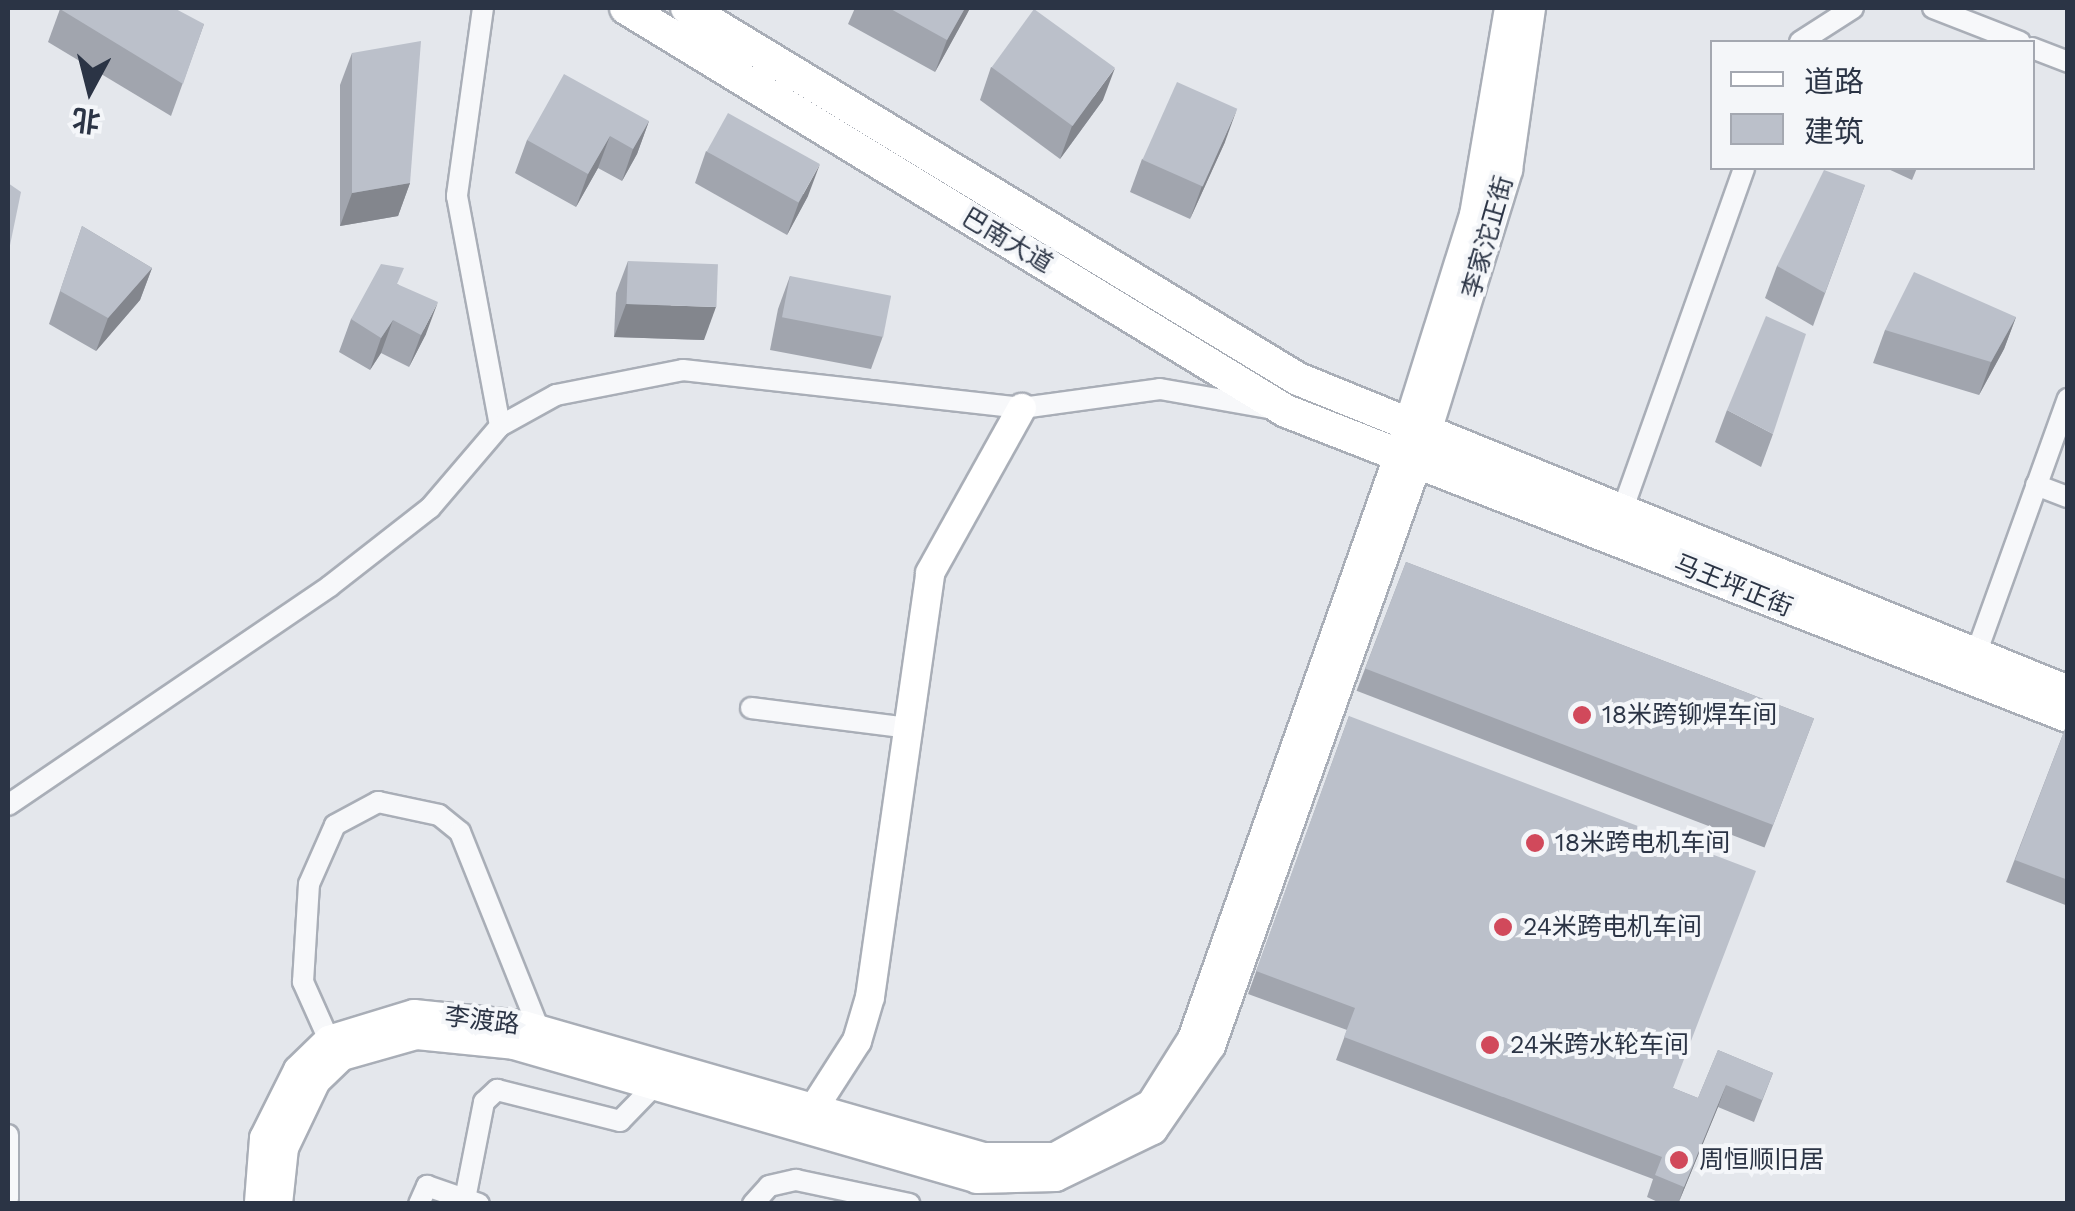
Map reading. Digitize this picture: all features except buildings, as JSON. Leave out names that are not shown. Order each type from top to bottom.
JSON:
[{"type":"main road","name":"巴南大道","points":[[626,8],[1286,411],[1412,446]]},
{"type":"main road","name":"巴南大道","points":[[687,8],[1412,446]]},
{"type":"main road","name":"李家沱正街","points":[[1412,446],[1478,198],[1509,8]]},
{"type":"main road","name":"李家沱正街","points":[[1412,446],[1504,186],[1531,8]]},
{"type":"main road","points":[[1022,408],[930,573],[902,728],[870,997],[857,1041],[806,1121],[1021,1182],[1123,1151],[1176,1106],[1212,1046],[1412,446]]},
{"type":"main road","name":"马王坪正街","points":[[1412,446],[1620,514],[1971,668],[2068,716]]},
{"type":"main road","name":"马王坪正街","points":[[1412,446],[1971,668],[2068,692]]},
{"type":"main road","name":"李渡路","points":[[329,1040],[414,1014],[539,1030],[806,1121]]},
{"type":"main road","name":"李渡路","points":[[278,1204],[295,1114],[342,1056],[375,1042],[467,1035],[654,1086],[806,1121]]},
{"type":"main road","points":[[259,1204],[275,1103],[329,1040]]},
{"type":"street","points":[[483,8],[457,196],[500,426]]},
{"type":"street","points":[[1803,40],[1853,8]]},
{"type":"street","points":[[1933,8],[2015,40]]},
{"type":"street","points":[[2035,49],[2068,62]]},
{"type":"street","points":[[1620,514],[1743,170]]},
{"type":"street","points":[[8,805],[330,586],[430,508],[500,426],[556,394],[683,370],[1022,408],[1160,388],[1286,411]]},
{"type":"street","points":[[1971,668],[2068,399]]},
{"type":"street","points":[[2036,485],[2068,497]]},
{"type":"street","points":[[751,708],[902,728]]},
{"type":"street","points":[[329,1040],[303,982],[309,884],[334,825],[378,802],[439,815],[460,832],[539,1030]]},
{"type":"street","points":[[419,1204],[427,1186],[472,1201],[484,1102],[497,1090],[620,1121],[654,1086]]},
{"type":"street","points":[[8,1135],[8,1199]]},
{"type":"street","points":[[796,1180],[798,1204]]},
{"type":"street","points":[[753,1204],[769,1186],[796,1180],[910,1204]]},
{"type":"place","name":"18米跨铆焊车间","points":[[1582,715]]},
{"type":"place","name":"18米跨电机车间","points":[[1535,843]]},
{"type":"place","name":"24米跨电机车间","points":[[1503,927]]},
{"type":"place","name":"24米跨水轮车间","points":[[1490,1045]]},
{"type":"place","name":"周恒顺旧居","points":[[1679,1160]]}]
